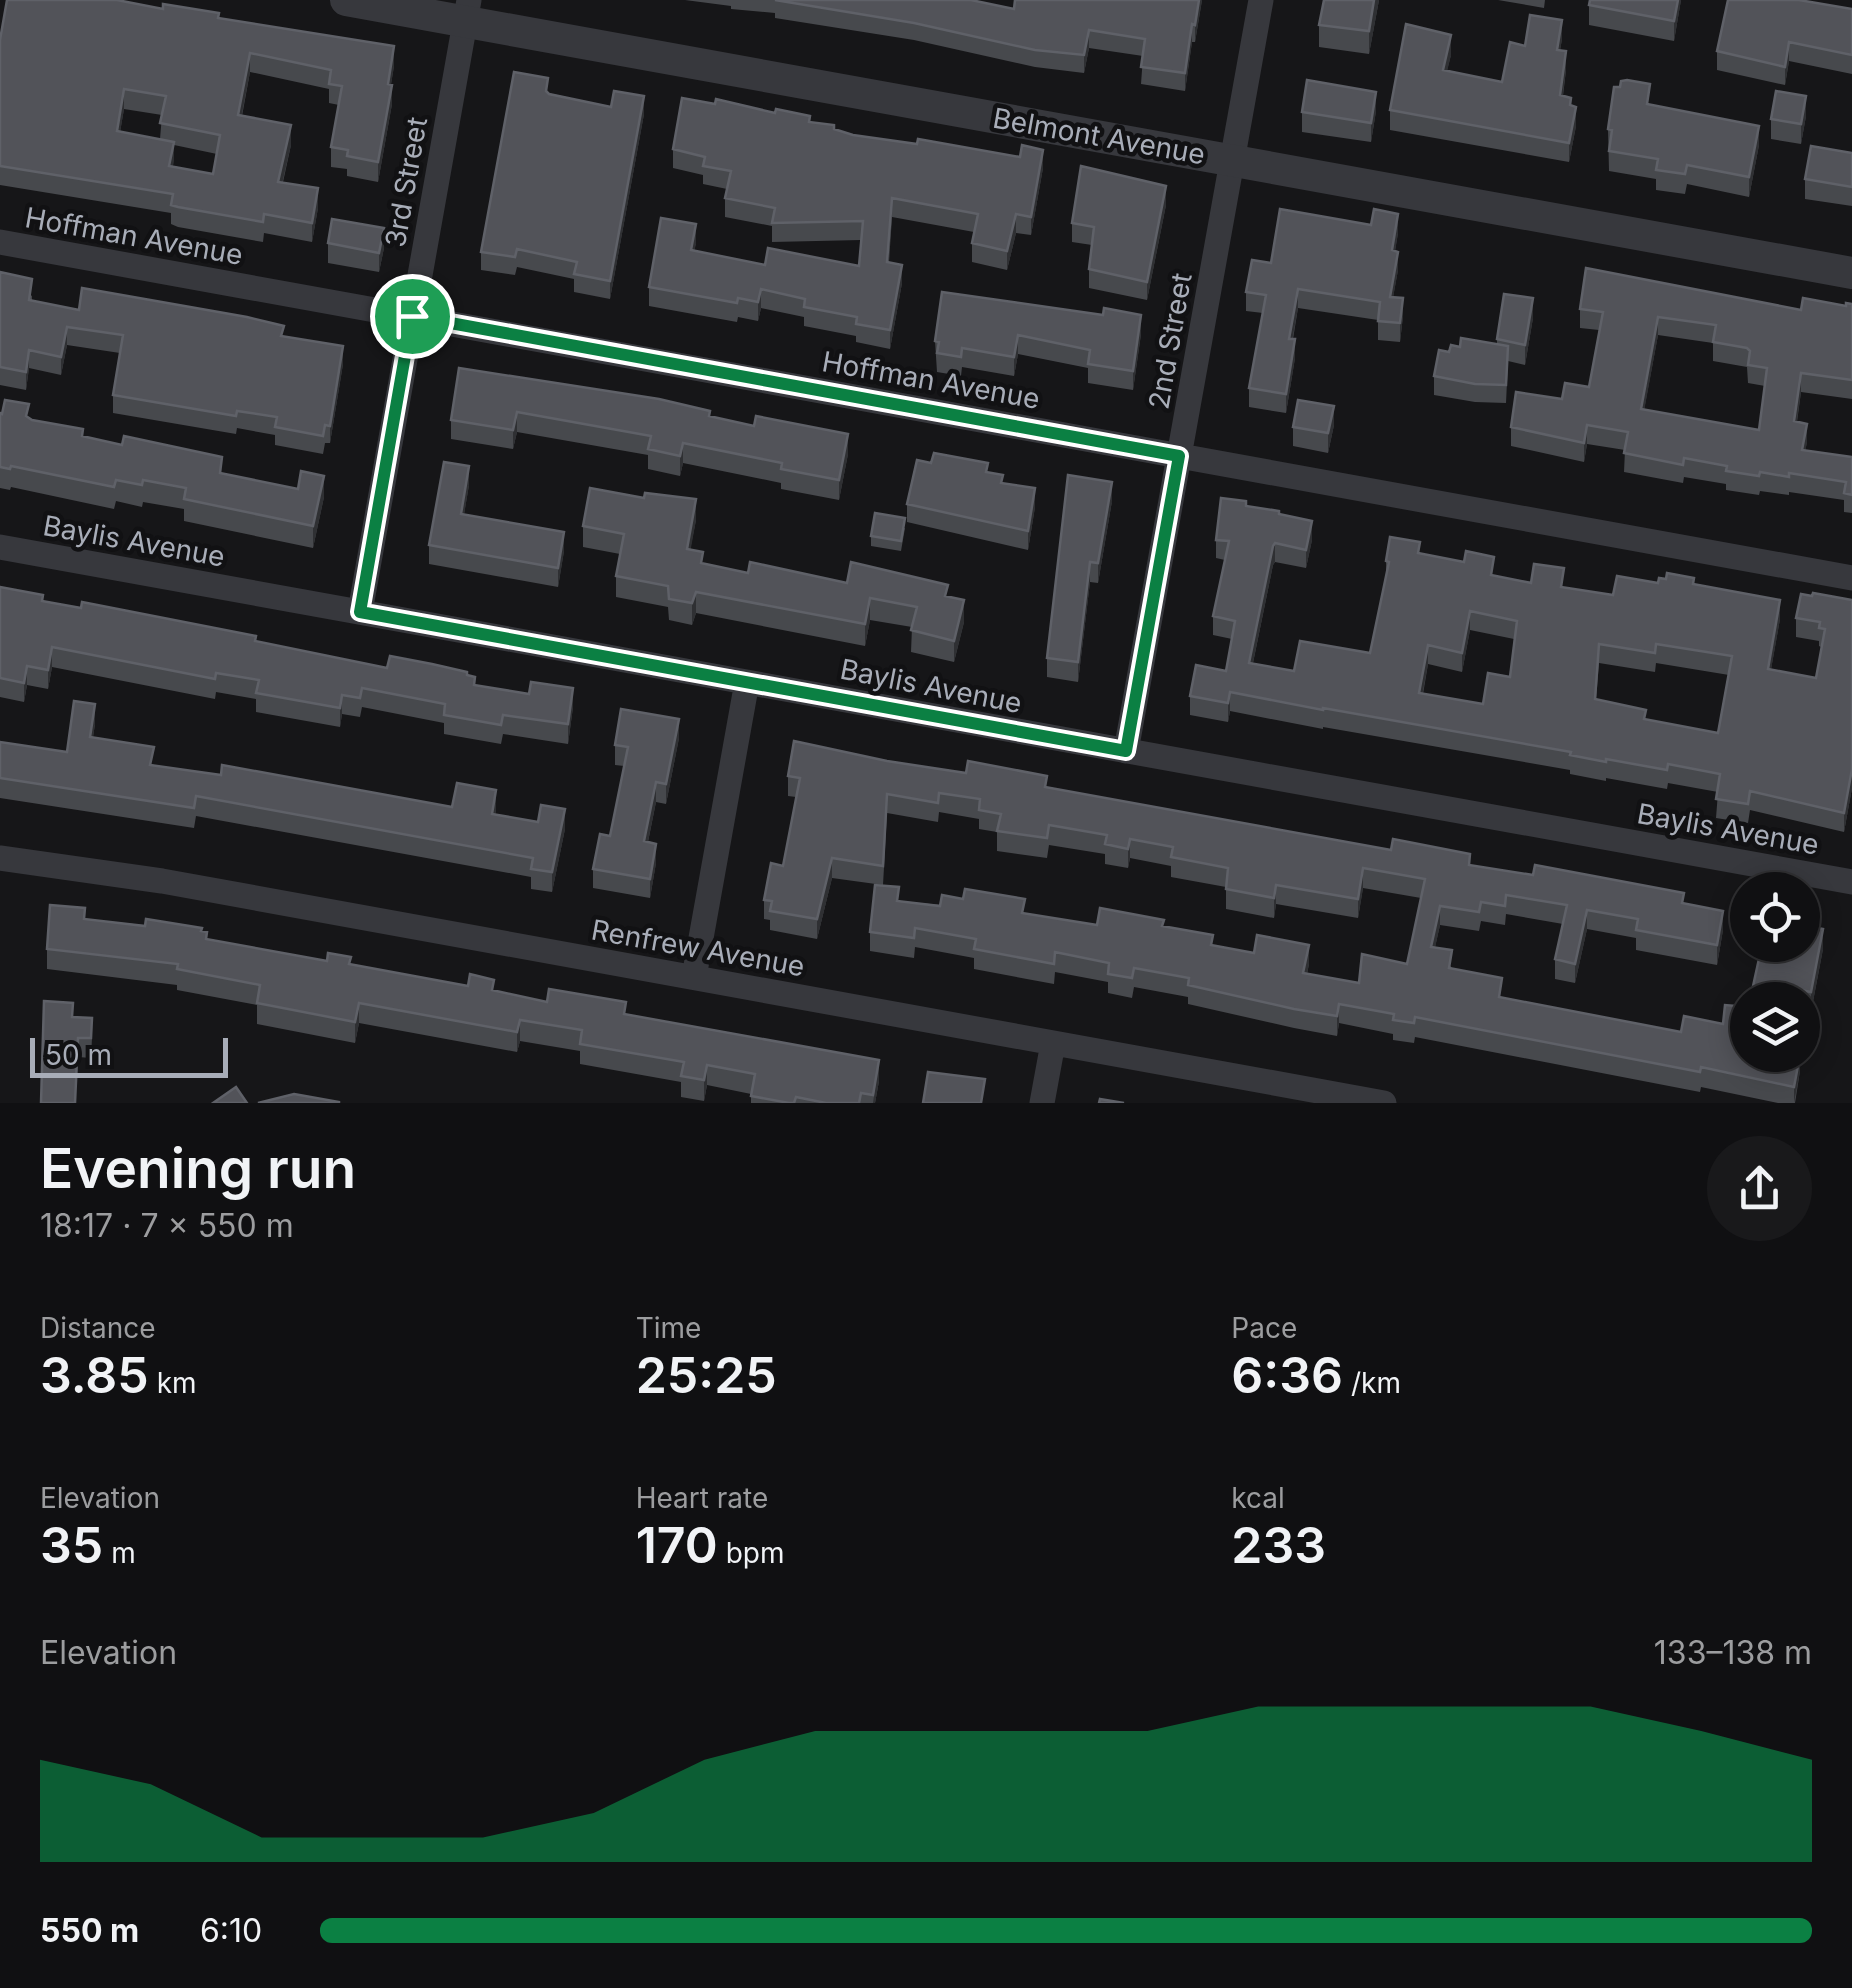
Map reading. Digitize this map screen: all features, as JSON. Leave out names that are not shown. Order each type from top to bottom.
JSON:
[{"type":"street","name":"Belmont Avenue","points":[[346,0],[467,11],[1233,160],[1852,273]]},
{"type":"street","name":"2nd Street","points":[[1126,751],[1262,0]]},
{"type":"street","name":"3rd Street","points":[[360,612],[467,11]]},
{"type":"street","name":"Hoffman Avenue","points":[[0,242],[1852,578]]},
{"type":"street","name":"Baylis Avenue","points":[[0,548],[1852,882]]},
{"type":"street","points":[[694,978],[747,682]]},
{"type":"street","name":"Renfrew Avenue","points":[[0,858],[181,884],[1384,1103]]},
{"type":"street","points":[[1042,1103],[1053,1043]]},
{"type":"building","points":[[7,0],[117,0],[163,9],[163,4],[219,13],[218,18],[394,46],[388,84],[392,85],[378,162],[347,156],[348,150],[331,147],[342,86],[329,84],[331,70],[250,53],[238,115],[291,125],[278,182],[318,188],[312,223],[264,214],[263,222],[178,207],[171,205],[173,194],[0,166],[0,40]],"holes":[[[124,89],[166,96],[160,123],[220,135],[213,174],[169,166],[174,142],[117,131]]]},
{"type":"building","points":[[775,0],[971,0],[1014,9],[1015,0],[1199,0],[1185,73],[1141,67],[1145,39],[1089,30],[1084,55],[1035,50],[914,23]]},
{"type":"building","points":[[1324,0],[1374,0],[1369,31],[1319,25]]},
{"type":"building","points":[[1590,0],[1678,0],[1674,21],[1589,5]]},
{"type":"building","points":[[1728,0],[1799,0],[1852,9],[1852,55],[1789,42],[1785,67],[1717,51]]},
{"type":"building","points":[[1530,15],[1562,20],[1557,50],[1566,51],[1560,95],[1571,98],[1570,105],[1576,107],[1569,143],[1390,110],[1406,24],[1451,35],[1443,70],[1502,82],[1510,42],[1525,46]]},
{"type":"building","points":[[514,72],[548,78],[549,94],[611,107],[614,91],[644,96],[610,281],[574,274],[577,262],[517,249],[515,257],[481,252]]},
{"type":"building","points":[[1307,80],[1376,92],[1371,123],[1302,112]]},
{"type":"building","points":[[1627,80],[1650,84],[1647,104],[1759,126],[1749,177],[1687,165],[1685,174],[1656,170],[1658,159],[1609,151],[1614,87]]},
{"type":"building","points":[[1776,91],[1806,96],[1801,124],[1771,119]]},
{"type":"building","points":[[682,98],[715,104],[716,99],[775,113],[776,109],[810,116],[809,122],[834,125],[834,129],[853,135],[917,144],[918,139],[1020,157],[1022,145],[1043,150],[1031,217],[1016,214],[1007,251],[972,243],[978,214],[892,198],[887,262],[902,265],[890,330],[856,324],[857,317],[804,307],[805,299],[761,289],[758,302],[738,298],[737,303],[649,287],[661,218],[696,224],[691,250],[765,265],[768,248],[859,266],[863,221],[772,223],[775,208],[725,198],[731,171],[703,166],[705,157],[673,149]]},
{"type":"building","points":[[1811,146],[1852,153],[1852,187],[1805,179]]},
{"type":"building","points":[[1081,166],[1166,186],[1147,282],[1089,269],[1094,227],[1072,223]]},
{"type":"building","points":[[1280,209],[1371,225],[1374,209],[1398,214],[1392,250],[1398,252],[1390,297],[1403,298],[1400,323],[1378,321],[1380,302],[1298,289],[1289,339],[1295,339],[1286,394],[1249,388],[1266,295],[1246,292],[1252,260],[1271,263]]},
{"type":"building","points":[[332,219],[384,228],[379,253],[328,243]]},
{"type":"building","points":[[1586,268],[1801,310],[1803,298],[1852,304],[1852,380],[1801,373],[1794,421],[1807,424],[1802,450],[1852,457],[1852,495],[1844,493],[1846,482],[1789,473],[1789,477],[1760,472],[1759,476],[1684,458],[1683,465],[1624,453],[1628,432],[1587,425],[1584,443],[1511,427],[1516,392],[1562,399],[1565,383],[1589,387],[1603,312],[1580,309]],"holes":[[[1658,317],[1716,325],[1713,342],[1747,348],[1748,365],[1767,368],[1759,430],[1641,409]]]},
{"type":"building","points":[[0,272],[32,279],[29,300],[79,310],[82,288],[247,317],[284,326],[281,336],[343,346],[330,426],[325,425],[323,436],[275,427],[277,417],[237,411],[236,416],[113,395],[123,335],[67,327],[61,357],[29,350],[26,372],[0,367]]},
{"type":"building","points":[[942,292],[1103,315],[1104,308],[1141,315],[1133,371],[1088,364],[1090,350],[1018,335],[1014,357],[962,348],[961,357],[937,353]]},
{"type":"building","points":[[1504,294],[1533,298],[1525,345],[1497,339]]},
{"type":"building","points":[[1461,338],[1508,346],[1506,385],[1434,376],[1439,350],[1449,352],[1451,345],[1460,347]]},
{"type":"building","points":[[459,368],[659,399],[754,426],[756,416],[848,434],[839,480],[781,469],[782,463],[683,443],[680,456],[648,449],[651,436],[517,412],[513,430],[451,420]]},
{"type":"building","points":[[5,400],[29,404],[26,416],[32,420],[83,429],[82,436],[122,445],[124,436],[222,457],[220,473],[298,489],[301,471],[324,476],[313,526],[184,499],[186,488],[143,480],[142,485],[116,480],[114,487],[0,467],[0,413]]},
{"type":"building","points":[[1298,400],[1334,406],[1328,433],[1293,427]]},
{"type":"building","points":[[934,453],[988,463],[986,472],[1003,475],[1001,483],[1035,488],[1028,531],[907,504],[917,460],[931,463]]},
{"type":"building","points":[[444,462],[469,466],[461,514],[564,532],[558,568],[429,545]]},
{"type":"building","points":[[1068,475],[1112,482],[1098,563],[1090,562],[1078,662],[1047,658]]},
{"type":"building","points":[[590,488],[644,498],[645,493],[696,499],[687,549],[703,552],[701,563],[748,573],[750,562],[847,583],[851,562],[948,585],[945,596],[964,600],[954,641],[911,630],[917,607],[870,598],[865,624],[696,592],[692,603],[669,599],[668,586],[616,576],[624,534],[583,526]]},
{"type":"building","points":[[1221,498],[1246,501],[1246,506],[1312,521],[1306,550],[1275,543],[1273,546],[1249,663],[1294,671],[1300,641],[1370,653],[1389,562],[1386,561],[1390,537],[1420,542],[1418,553],[1464,562],[1466,551],[1494,557],[1491,575],[1531,583],[1534,564],[1564,568],[1561,587],[1613,595],[1617,576],[1658,583],[1659,578],[1666,579],[1667,573],[1694,578],[1693,584],[1780,600],[1768,669],[1816,678],[1825,629],[1819,628],[1820,622],[1796,618],[1801,594],[1852,600],[1852,769],[1844,813],[1750,791],[1748,804],[1716,799],[1720,774],[1668,764],[1667,770],[1606,762],[1570,755],[1571,752],[1230,692],[1228,703],[1190,696],[1196,665],[1226,671],[1235,621],[1213,616],[1229,541],[1216,540]],"holes":[[[1470,611],[1517,621],[1510,677],[1488,673],[1483,704],[1419,693],[1428,645],[1462,653]],[[1599,644],[1655,653],[1656,644],[1732,656],[1718,733],[1644,719],[1646,710],[1595,699]]]},
{"type":"building","points":[[875,513],[905,518],[901,541],[871,536]]},
{"type":"building","points":[[0,587],[43,595],[42,601],[81,608],[82,602],[256,636],[255,641],[387,668],[390,656],[432,664],[467,672],[475,677],[474,685],[529,694],[531,682],[573,688],[568,724],[503,715],[501,725],[444,715],[445,704],[362,688],[360,698],[342,695],[340,708],[256,693],[259,680],[216,673],[215,679],[52,647],[48,670],[27,666],[24,683],[0,678]]},
{"type":"building","points":[[74,701],[95,704],[90,737],[154,747],[150,765],[221,775],[222,765],[452,807],[457,783],[496,790],[492,814],[538,822],[541,805],[565,809],[552,872],[531,869],[533,858],[196,796],[194,808],[0,778],[0,742],[67,752]]},
{"type":"building","points":[[621,709],[679,719],[666,784],[656,782],[644,841],[656,844],[650,879],[593,869],[600,834],[610,836],[628,747],[615,745]]},
{"type":"building","points":[[794,741],[966,773],[968,761],[1047,776],[1045,787],[1391,850],[1393,839],[1470,854],[1469,865],[1533,875],[1535,865],[1684,893],[1682,903],[1723,911],[1717,945],[1636,930],[1638,919],[1587,910],[1575,964],[1555,959],[1567,905],[1506,895],[1505,906],[1481,902],[1479,912],[1440,906],[1431,947],[1452,950],[1449,968],[1502,978],[1499,997],[1681,1032],[1684,1016],[1723,1024],[1725,1005],[1730,1005],[1730,1072],[1797,1072],[1794,1087],[1415,1017],[1414,1023],[1393,1020],[1394,1014],[1339,1004],[1337,1016],[1294,1009],[1188,985],[1189,978],[1134,968],[1132,978],[1108,974],[1109,963],[1055,952],[1054,964],[974,949],[976,939],[915,928],[914,938],[870,932],[875,885],[899,887],[897,901],[940,906],[942,895],[963,899],[965,889],[1025,899],[1022,913],[1097,925],[1100,908],[1164,920],[1162,926],[1213,935],[1211,945],[1254,953],[1257,935],[1309,945],[1303,973],[1359,983],[1362,954],[1407,964],[1425,879],[1363,868],[1358,899],[1276,885],[1274,898],[1226,889],[1228,868],[1171,857],[1173,847],[1130,839],[1128,849],[1105,844],[1107,835],[1049,825],[1047,838],[997,831],[1001,814],[979,810],[980,799],[939,793],[938,803],[887,794],[883,866],[832,858],[817,919],[770,911],[772,901],[764,900],[771,863],[783,866],[800,778],[788,776]]},
{"type":"building","points":[[50,905],[85,908],[84,919],[145,926],[146,919],[202,928],[207,932],[206,939],[327,961],[328,953],[351,957],[349,964],[468,986],[470,974],[494,980],[492,990],[547,1002],[549,989],[626,1002],[624,1014],[879,1060],[873,1095],[861,1093],[859,1103],[826,1103],[796,1097],[794,1103],[789,1103],[751,1096],[755,1074],[707,1065],[704,1080],[681,1076],[684,1062],[580,1044],[582,1030],[520,1020],[517,1032],[359,1003],[355,1022],[257,1003],[260,985],[177,969],[178,964],[47,949]]},
{"type":"building","points":[[1758,962],[1817,962],[1813,982],[1754,982]]},
{"type":"building","points":[[44,1001],[73,1003],[72,1017],[92,1018],[91,1038],[78,1038],[75,1103],[41,1103]]},
{"type":"building","points":[[928,1072],[985,1079],[981,1103],[923,1103]]},
{"type":"building","points":[[236,1087],[247,1103],[213,1103]]},
{"type":"building","points":[[294,1094],[339,1102],[339,1103],[258,1103]]},
{"type":"route","points":[[412,316],[1179,456],[1126,751],[360,612],[412,316]]}]
